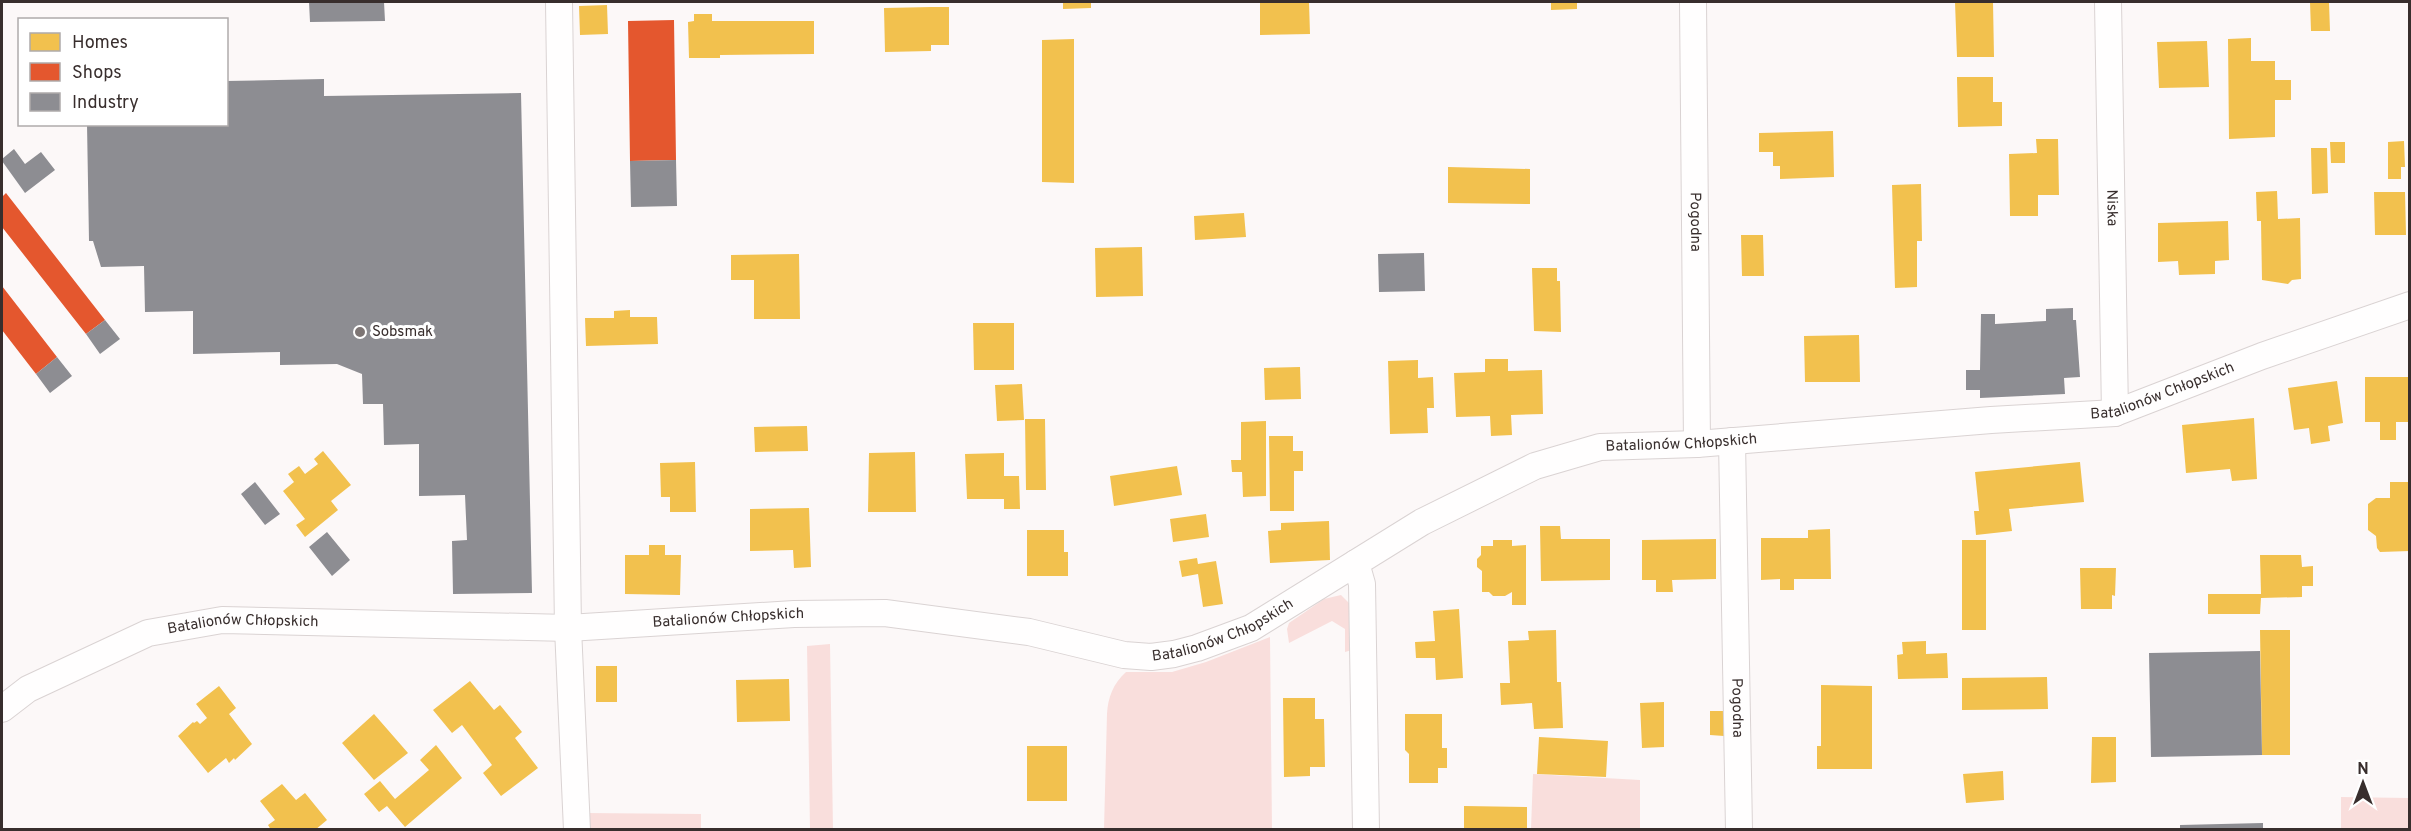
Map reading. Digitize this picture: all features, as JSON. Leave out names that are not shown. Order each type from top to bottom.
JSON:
[{"type":"street","points":[[560,2],[568,628],[577,830]]},
{"type":"street","name":"Pogodna","points":[[1693,2],[1697,444]]},
{"type":"street","name":"Niska","points":[[2108,2],[2115,413]]},
{"type":"street","name":"Batalionów Chłopskich","points":[[2,709],[28,688],[148,633],[222,620],[568,628],[794,614],[885,613],[1029,632],[1112,653],[1150,657],[1197,648],[1251,628],[1422,522],[1534,466],[1600,447],[1697,444],[1991,420],[2115,413],[2262,356],[2409,305]]},
{"type":"street","name":"Pogodna","points":[[1732,441],[1739,830]]},
{"type":"street","points":[[1356,563],[1362,584],[1366,830]]},
{"type":"shaded area","points":[[1341,595],[1350,604],[1352,650],[1345,652],[1345,629],[1332,621],[1289,643],[1287,629],[1289,623],[1324,599]]},
{"type":"shaded area","points":[[1270,637],[1272,829],[1104,829],[1108,708],[1112,691],[1121,677],[1126,672],[1172,672],[1206,662]]},
{"type":"shaded area","points":[[830,644],[833,829],[810,829],[807,646]]},
{"type":"shaded area","points":[[1533,774],[1640,780],[1640,829],[1531,829]]},
{"type":"shaded area","points":[[2341,797],[2409,798],[2409,829],[2341,829]]},
{"type":"shaded area","points":[[585,813],[701,814],[701,829],[586,829]]},
{"type":"building: Homes","points":[[1063,2],[1091,2],[1091,8],[1063,9]]},
{"type":"building: Homes","points":[[1260,2],[1309,2],[1310,34],[1260,35]]},
{"type":"building: Homes","points":[[1551,2],[1577,2],[1577,9],[1551,10]]},
{"type":"building: Homes","points":[[1955,2],[1993,2],[1994,57],[1957,57]]},
{"type":"building: Homes","points":[[2310,2],[2329,2],[2330,31],[2311,31]]},
{"type":"building: Homes","points":[[607,5],[608,34],[580,35],[579,6]]},
{"type":"building: Homes","points":[[949,7],[949,45],[931,45],[931,51],[885,52],[884,8]]},
{"type":"building: Homes","points":[[694,14],[712,14],[712,21],[814,21],[814,54],[720,55],[720,58],[689,58],[688,22],[694,21]]},
{"type":"building: Homes","points":[[2251,38],[2251,61],[2275,61],[2275,80],[2291,80],[2291,100],[2275,100],[2275,137],[2229,139],[2228,39]]},
{"type":"building: Homes","points":[[1074,39],[1074,183],[1042,182],[1042,40]]},
{"type":"building: Homes","points":[[2207,41],[2209,87],[2159,88],[2157,42]]},
{"type":"building: Homes","points":[[1957,77],[1993,77],[1993,102],[2002,102],[2002,126],[1958,127]]},
{"type":"building: Homes","points":[[1833,131],[1834,177],[1780,179],[1780,166],[1773,166],[1773,152],[1759,152],[1759,133]]},
{"type":"building: Homes","points":[[2036,139],[2058,139],[2059,195],[2038,195],[2038,216],[2010,216],[2009,154],[2037,153]]},
{"type":"building: Homes","points":[[2404,141],[2405,167],[2401,167],[2401,179],[2388,179],[2388,142]]},
{"type":"building: Homes","points":[[2330,142],[2345,142],[2345,163],[2331,163]]},
{"type":"building: Homes","points":[[2311,148],[2327,148],[2328,193],[2312,194]]},
{"type":"building: Homes","points":[[1448,167],[1530,169],[1530,204],[1448,203]]},
{"type":"building: Homes","points":[[1921,184],[1922,241],[1917,241],[1917,287],[1895,288],[1892,185]]},
{"type":"building: Homes","points":[[2277,191],[2278,219],[2300,218],[2301,279],[2292,280],[2288,284],[2262,280],[2261,221],[2257,221],[2256,192]]},
{"type":"building: Homes","points":[[2374,192],[2405,192],[2406,235],[2375,235]]},
{"type":"building: Homes","points":[[1244,213],[1246,237],[1195,240],[1194,216]]},
{"type":"building: Homes","points":[[2228,221],[2229,260],[2215,261],[2215,274],[2179,275],[2178,261],[2158,262],[2158,223]]},
{"type":"building: Homes","points":[[1741,235],[1763,235],[1764,276],[1742,276]]},
{"type":"building: Homes","points":[[1142,247],[1143,296],[1096,297],[1095,248]]},
{"type":"building: Homes","points":[[799,254],[800,319],[754,319],[754,280],[731,280],[731,255]]},
{"type":"building: Homes","points":[[1532,268],[1557,268],[1557,281],[1560,281],[1561,332],[1534,331]]},
{"type":"building: Homes","points":[[630,310],[630,317],[657,317],[658,344],[586,346],[585,318],[614,318],[614,311]]},
{"type":"building: Homes","points":[[973,323],[1014,323],[1014,370],[974,370]]},
{"type":"building: Homes","points":[[1859,335],[1860,382],[1805,382],[1804,336]]},
{"type":"building: Homes","points":[[1485,359],[1508,359],[1508,371],[1542,370],[1543,414],[1511,415],[1512,435],[1491,436],[1490,416],[1456,417],[1454,373],[1485,372]]},
{"type":"building: Homes","points":[[1418,360],[1418,378],[1433,377],[1434,408],[1427,408],[1428,433],[1390,434],[1388,361]]},
{"type":"building: Homes","points":[[1300,367],[1301,399],[1265,400],[1264,368]]},
{"type":"building: Homes","points":[[2365,377],[2410,377],[2410,422],[2396,422],[2396,440],[2380,440],[2380,422],[2365,422]]},
{"type":"building: Homes","points":[[2337,381],[2343,423],[2328,426],[2330,441],[2311,444],[2309,428],[2294,430],[2288,388]]},
{"type":"building: Homes","points":[[1022,384],[1024,420],[997,421],[995,385]]},
{"type":"building: Homes","points":[[2254,418],[2257,479],[2232,481],[2230,469],[2186,473],[2182,425]]},
{"type":"building: Homes","points":[[1025,419],[1045,419],[1046,490],[1026,490]]},
{"type":"building: Homes","points":[[1266,421],[1266,496],[1243,497],[1242,472],[1232,472],[1231,460],[1241,460],[1241,422]]},
{"type":"building: Homes","points":[[807,426],[808,451],[755,452],[754,427]]},
{"type":"building: Homes","points":[[1269,436],[1293,436],[1293,451],[1303,451],[1303,471],[1294,471],[1294,511],[1270,511]]},
{"type":"building: Homes","points":[[323,451],[351,485],[331,501],[338,510],[305,537],[296,525],[305,519],[283,491],[294,482],[288,474],[299,466],[305,474],[318,464],[314,459]]},
{"type":"building: Homes","points":[[915,452],[916,512],[868,512],[869,453]]},
{"type":"building: Homes","points":[[1004,453],[1004,476],[1019,476],[1020,509],[1004,509],[1004,499],[967,499],[965,454]]},
{"type":"building: Homes","points":[[695,462],[696,512],[670,512],[670,497],[661,497],[660,463]]},
{"type":"building: Homes","points":[[2080,462],[2084,502],[2009,509],[2012,531],[1976,535],[1974,511],[1979,511],[1975,472]]},
{"type":"building: Homes","points":[[1177,466],[1182,495],[1114,506],[1110,476]]},
{"type":"building: Homes","points":[[2390,482],[2410,482],[2410,551],[2380,552],[2377,548],[2376,536],[2368,530],[2368,504],[2376,498],[2390,498]]},
{"type":"building: Homes","points":[[809,508],[811,567],[794,568],[793,550],[750,551],[750,509]]},
{"type":"building: Homes","points":[[1206,514],[1209,537],[1173,542],[1170,519]]},
{"type":"building: Homes","points":[[1329,521],[1330,560],[1270,563],[1268,531],[1281,530],[1281,523]]},
{"type":"building: Homes","points":[[1540,526],[1560,526],[1561,539],[1610,539],[1610,580],[1541,581]]},
{"type":"building: Homes","points":[[1830,529],[1831,579],[1794,579],[1794,590],[1780,590],[1780,579],[1761,580],[1761,538],[1808,538],[1808,530]]},
{"type":"building: Homes","points":[[1027,530],[1064,530],[1064,552],[1068,552],[1068,576],[1027,576]]},
{"type":"building: Homes","points":[[1716,539],[1716,579],[1672,580],[1673,592],[1656,592],[1656,580],[1642,580],[1642,540]]},
{"type":"building: Homes","points":[[1493,540],[1512,540],[1512,546],[1526,545],[1526,605],[1512,605],[1512,592],[1505,596],[1493,596],[1489,592],[1482,592],[1482,571],[1477,567],[1477,559],[1481,555],[1481,546],[1493,546]]},
{"type":"building: Homes","points":[[1962,540],[1986,540],[1986,630],[1962,630]]},
{"type":"building: Homes","points":[[649,545],[665,545],[665,555],[681,555],[680,595],[625,594],[625,555],[649,555]]},
{"type":"building: Homes","points":[[2260,555],[2301,555],[2302,567],[2313,566],[2313,586],[2302,586],[2302,597],[2261,598],[2260,614],[2208,614],[2208,594],[2261,594]]},
{"type":"building: Homes","points":[[1197,558],[1198,564],[1216,561],[1223,604],[1203,607],[1198,574],[1182,577],[1179,561]]},
{"type":"building: Homes","points":[[2080,568],[2116,568],[2112,609],[2081,609]]},
{"type":"building: Homes","points":[[1459,609],[1463,678],[1436,680],[1435,658],[1416,658],[1415,642],[1435,641],[1433,611]]},
{"type":"building: Homes","points":[[1556,630],[1557,682],[1561,682],[1563,728],[1534,729],[1532,703],[1501,705],[1500,683],[1510,683],[1508,641],[1529,640],[1528,631]]},
{"type":"building: Homes","points":[[2260,630],[2290,630],[2290,755],[2262,755]]},
{"type":"building: Homes","points":[[1926,641],[1926,654],[1947,653],[1948,678],[1898,679],[1897,655],[1903,654],[1902,642]]},
{"type":"building: Homes","points":[[596,666],[617,666],[617,702],[596,702]]},
{"type":"building: Homes","points":[[2047,677],[2048,709],[1962,710],[1962,678]]},
{"type":"building: Homes","points":[[789,679],[790,721],[737,722],[736,680]]},
{"type":"building: Homes","points":[[470,681],[494,710],[500,705],[522,732],[515,738],[538,768],[501,796],[483,773],[492,765],[462,725],[452,733],[433,710]]},
{"type":"building: Homes","points":[[1821,685],[1872,686],[1872,769],[1817,769],[1817,746],[1821,746]]},
{"type":"building: Homes","points":[[219,686],[236,708],[229,714],[252,744],[235,760],[234,758],[229,763],[226,758],[208,773],[178,736],[193,722],[197,721],[200,724],[207,718],[196,704]]},
{"type":"building: Homes","points":[[1283,698],[1315,698],[1315,719],[1324,719],[1325,767],[1310,767],[1310,776],[1284,777]]},
{"type":"building: Homes","points":[[1664,702],[1664,747],[1642,748],[1640,703]]},
{"type":"building: Homes","points":[[1710,711],[1725,711],[1724,736],[1710,735]]},
{"type":"building: Homes","points":[[374,714],[408,753],[374,780],[342,743]]},
{"type":"building: Homes","points":[[1405,714],[1442,714],[1442,748],[1447,748],[1447,768],[1438,768],[1438,783],[1409,783],[1409,754],[1405,750]]},
{"type":"building: Homes","points":[[1539,737],[1608,741],[1606,777],[1537,774]]},
{"type":"building: Homes","points":[[2092,737],[2116,737],[2116,782],[2091,783]]},
{"type":"building: Homes","points":[[436,745],[462,778],[405,827],[387,806],[379,812],[364,794],[380,781],[395,799],[429,770],[420,760]]},
{"type":"building: Homes","points":[[1027,746],[1067,746],[1067,801],[1027,801]]},
{"type":"building: Homes","points":[[2003,771],[2004,800],[1966,803],[1963,774]]},
{"type":"building: Homes","points":[[282,784],[296,800],[305,793],[327,820],[315,830],[271,830],[268,825],[275,820],[260,801]]},
{"type":"building: Homes","points":[[1464,806],[1527,807],[1527,830],[1464,830]]},
{"type":"building: Shops","points":[[674,20],[676,160],[630,161],[628,21]]},
{"type":"building: Shops","points":[[6,193],[105,320],[86,334],[2,227],[2,197]]},
{"type":"building: Shops","points":[[2,286],[57,357],[36,374],[2,330]]},
{"type":"building: Industry","points":[[309,2],[384,2],[385,21],[310,22]]},
{"type":"building: Industry","name":"Sobsmak","points":[[324,79],[324,96],[521,93],[532,593],[453,594],[452,541],[467,540],[465,495],[419,496],[419,444],[384,445],[383,404],[363,404],[362,374],[337,364],[280,365],[280,352],[193,354],[193,311],[145,312],[144,266],[101,267],[93,241],[89,241],[87,126],[228,126],[228,81]]},
{"type":"building: Industry","points":[[14,149],[25,164],[41,152],[55,170],[25,193],[2,161]]},
{"type":"building: Industry","points":[[676,160],[677,206],[631,207],[630,161]]},
{"type":"building: Industry","points":[[1424,253],[1425,291],[1379,292],[1378,254]]},
{"type":"building: Industry","points":[[2073,308],[2080,377],[2064,378],[2065,394],[1980,398],[1980,390],[1966,390],[1966,370],[1980,370],[1981,314],[1995,314],[1995,324],[2046,321],[2046,309]]},
{"type":"building: Industry","points":[[105,320],[120,339],[100,354],[86,334]]},
{"type":"building: Industry","points":[[57,357],[72,376],[50,393],[36,374]]},
{"type":"building: Industry","points":[[255,482],[280,514],[265,525],[241,494]]},
{"type":"building: Industry","points":[[327,532],[350,560],[332,576],[309,547]]},
{"type":"building: Industry","points":[[2260,651],[2262,755],[2151,757],[2149,653]]},
{"type":"building: Industry","points":[[2263,823],[2263,830],[2180,830],[2180,825]]},
{"type":"place","name":"Sobsmak","points":[[360,332]]}]
